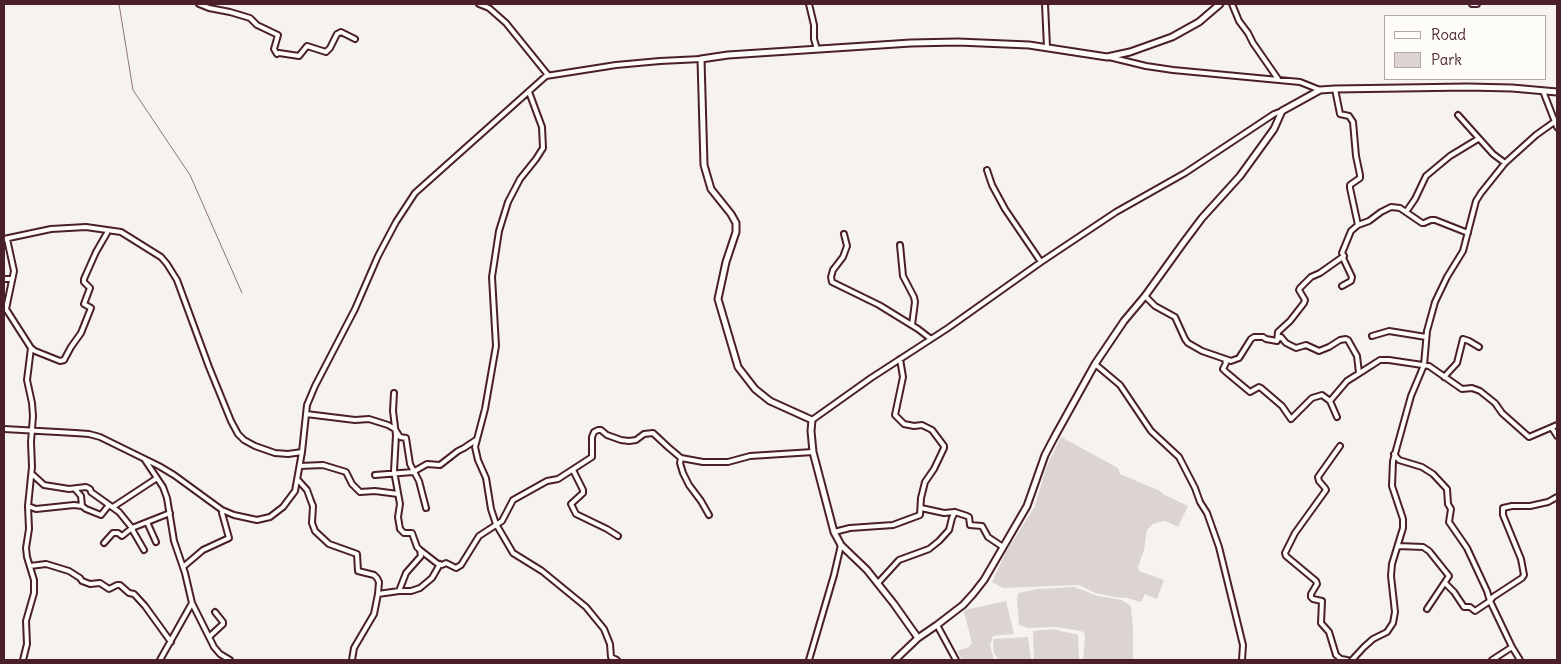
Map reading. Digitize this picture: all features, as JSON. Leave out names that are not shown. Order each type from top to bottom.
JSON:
[{"type":"street","points":[[199,4],[250,18],[257,25],[278,35],[274,49],[277,54],[298,56],[302,54],[307,46],[326,52],[337,34],[341,32],[355,39]]},
{"type":"street","points":[[479,4],[488,8],[506,24],[548,75]]},
{"type":"street","points":[[809,4],[817,50]]},
{"type":"street","points":[[1045,4],[1047,48]]},
{"type":"street","points":[[1107,57],[1130,52],[1172,37],[1199,22],[1220,4]]},
{"type":"street","points":[[1232,4],[1239,21],[1278,79]]},
{"type":"street","points":[[1472,4],[1477,4]]},
{"type":"street","points":[[4,430],[89,434],[111,442],[174,475],[222,510],[234,515],[257,520],[270,517],[283,507],[295,491],[302,452],[307,405],[355,309],[378,256],[410,199],[440,170],[548,75],[616,65],[701,59],[728,55],[911,43],[958,42],[1028,45],[1107,57],[1173,70],[1300,82],[1320,90]]},
{"type":"street","points":[[701,59],[704,165],[711,188],[736,222],[736,232],[726,262],[718,300],[736,361],[745,378],[770,401],[812,420]]},
{"type":"street","points":[[918,638],[867,570],[840,545],[834,532],[813,452],[812,420],[1116,212],[1184,173],[1274,114],[1320,90],[1467,87],[1557,92]]},
{"type":"street","points":[[1335,89],[1340,114],[1349,116],[1353,122],[1360,178],[1352,182],[1350,188],[1358,225]]},
{"type":"street","points":[[1543,91],[1557,127]]},
{"type":"street","points":[[529,92],[542,127],[543,148],[520,179],[508,202],[499,231],[492,277],[496,346],[485,409],[475,447],[478,460],[486,478],[491,509],[496,524],[513,554],[548,576],[577,599],[593,615],[607,636],[611,657],[617,660]]},
{"type":"street","points":[[895,660],[918,638],[937,625],[974,594],[984,580],[1027,506],[1045,456],[1095,364],[1124,321],[1145,296],[1202,218],[1240,176],[1274,130],[1282,111]]},
{"type":"street","points":[[1458,114],[1493,154],[1505,163]]},
{"type":"street","points":[[1352,660],[1374,639],[1387,632],[1393,623],[1395,612],[1391,576],[1392,564],[1403,528],[1403,519],[1392,486],[1394,454],[1411,396],[1424,365],[1426,337],[1435,302],[1447,277],[1463,251],[1476,201],[1505,163],[1536,135],[1556,121]]},
{"type":"street","points":[[1406,212],[1415,199],[1426,176],[1450,156],[1478,138]]},
{"type":"street","points":[[987,170],[992,185],[1005,209],[1041,262]]},
{"type":"street","points":[[1342,286],[1351,280],[1352,277],[1342,253],[1348,236],[1358,225],[1391,207],[1400,208],[1422,223],[1435,220],[1468,232]]},
{"type":"street","points":[[107,230],[84,279],[84,282],[90,288],[84,304],[91,308],[81,333],[64,360],[60,361],[31,348],[6,309],[14,267],[5,239],[68,227],[107,230],[120,232],[161,257],[168,264],[177,280],[231,421],[238,434],[244,440],[275,453],[302,452]]},
{"type":"street","points":[[844,234],[847,246],[843,257],[833,270],[832,282],[879,305],[931,339]]},
{"type":"street","points":[[900,245],[903,276],[915,302],[912,325]]},
{"type":"street","points":[[1278,339],[1278,332],[1290,321],[1304,303],[1300,290],[1305,282],[1344,256]]},
{"type":"street","points":[[4,279],[12,279]]},
{"type":"street","points":[[1145,296],[1155,306],[1175,317],[1188,343],[1202,351],[1231,361],[1239,358],[1254,337],[1277,340],[1281,337],[1286,343],[1296,348],[1306,345],[1319,350],[1329,348],[1340,340],[1346,339],[1357,356],[1359,373]]},
{"type":"street","points":[[1372,336],[1389,331],[1426,337]]},
{"type":"street","points":[[1444,377],[1457,363],[1463,339],[1479,348]]},
{"type":"street","points":[[23,660],[27,644],[26,621],[34,594],[34,580],[26,548],[32,474],[33,416],[27,380],[31,348]]},
{"type":"street","points":[[834,532],[850,528],[893,525],[920,515],[921,498],[925,482],[934,469],[944,448],[932,430],[922,425],[904,424],[895,415],[903,376],[900,359]]},
{"type":"street","points":[[1225,359],[1226,362],[1223,369],[1226,372],[1250,392],[1259,387],[1261,388],[1282,406],[1291,419],[1312,398],[1322,395],[1330,401],[1337,417]]},
{"type":"street","points":[[1330,401],[1347,381],[1380,360],[1389,360],[1429,366],[1462,389],[1472,388],[1480,391],[1495,403],[1502,413],[1529,438],[1557,425]]},
{"type":"street","points":[[1095,364],[1120,385],[1151,431],[1179,457],[1195,488],[1200,502],[1207,513],[1219,548],[1243,645],[1242,660]]},
{"type":"street","points":[[394,393],[393,411],[396,435],[394,473],[400,504],[398,517],[400,529],[404,533],[412,533],[421,556],[404,575],[399,591]]},
{"type":"street","points":[[306,414],[355,420],[369,419],[395,429],[400,437],[406,438],[410,464],[419,481],[426,508]]},
{"type":"street","points":[[1552,428],[1557,436]]},
{"type":"street","points":[[420,550],[440,564],[446,563],[456,568],[479,536],[502,521],[514,500],[547,481],[558,479],[592,457],[592,437],[594,432],[598,430],[614,438],[629,441],[636,440],[644,434],[654,433],[681,458],[718,463],[750,456],[813,452]]},
{"type":"street","points":[[375,475],[413,472],[427,464],[443,464],[458,450],[473,443],[477,438]]},
{"type":"street","points":[[1340,446],[1318,477],[1326,490],[1295,533],[1285,554],[1316,581],[1317,584],[1311,594],[1311,598],[1322,601],[1321,624],[1329,632],[1336,655],[1341,659],[1347,660]]},
{"type":"street","points":[[1394,454],[1399,460],[1422,467],[1433,474],[1447,489],[1448,504],[1451,509],[1448,522],[1466,548],[1512,647],[1520,660]]},
{"type":"street","points":[[144,458],[163,487],[170,513],[174,541],[183,566],[192,603],[214,647],[220,654],[230,660]]},
{"type":"street","points":[[681,458],[680,463],[686,479],[709,515]]},
{"type":"street","points":[[300,466],[323,465],[346,472],[352,484],[360,492],[375,491],[398,494]]},
{"type":"street","points":[[573,470],[583,490],[583,493],[571,504],[576,514],[608,529],[618,536]]},
{"type":"street","points":[[32,474],[44,485],[75,489],[86,487],[111,506],[133,528],[144,550]]},
{"type":"street","points":[[28,506],[36,509],[74,505],[82,506],[101,515],[111,506],[157,478]]},
{"type":"street","points":[[298,480],[307,490],[311,501],[312,523],[315,531],[329,544],[357,554],[358,571],[374,575],[377,578],[378,594],[374,614],[354,648],[352,660]]},
{"type":"street","points":[[75,489],[81,496],[82,506]]},
{"type":"street","points":[[1445,583],[1454,592],[1464,608],[1470,607],[1476,611],[1522,578],[1524,575],[1521,559],[1503,508],[1530,506],[1548,502],[1557,497]]},
{"type":"street","points":[[921,508],[944,513],[955,512],[969,517],[971,526],[982,526],[988,537],[1004,547]]},
{"type":"street","points":[[183,566],[203,550],[229,538],[222,510]]},
{"type":"street","points":[[878,584],[899,560],[929,549],[939,540],[949,530],[955,512]]},
{"type":"street","points":[[104,544],[113,533],[118,533],[122,536],[133,528],[170,513]]},
{"type":"street","points":[[147,522],[156,542]]},
{"type":"street","points":[[809,660],[834,575],[840,545]]},
{"type":"street","points":[[1398,546],[1422,547],[1429,551],[1449,576],[1427,609]]},
{"type":"street","points":[[30,566],[46,564],[74,574],[82,581],[90,584],[100,583],[108,589],[117,585],[120,586],[140,600],[171,642]]},
{"type":"street","points":[[378,594],[411,591],[420,588],[432,578],[440,564]]},
{"type":"street","points":[[160,660],[192,603]]},
{"type":"street","points":[[209,637],[223,624],[215,612]]},
{"type":"street","points":[[937,625],[956,660]]},
{"type":"street","points":[[1492,660],[1512,647]]},
{"type":"green space","points":[[1061,437],[1118,468],[1120,474],[1160,491],[1188,506],[1178,527],[1163,521],[1153,524],[1147,530],[1144,550],[1138,567],[1139,571],[1164,580],[1157,599],[1145,594],[1141,602],[1095,593],[1079,585],[1003,588],[992,582],[1006,552],[1035,506],[1046,468]]},
{"type":"green space","points":[[1074,587],[1098,596],[1122,600],[1131,606],[1133,660],[1083,660],[1084,632],[1055,627],[1028,628],[1019,625],[1018,593],[1038,589]]},
{"type":"green space","points":[[1006,601],[1014,634],[993,636],[990,645],[994,660],[962,660],[957,651],[969,647],[972,643],[965,610]]},
{"type":"green space","points":[[1053,629],[1078,635],[1079,660],[1034,660],[1033,631]]},
{"type":"green space","points":[[1028,637],[1031,660],[999,660],[994,653],[993,639]]},
{"type":"waterway","points":[[119,4],[133,90],[190,175],[242,293]]}]
